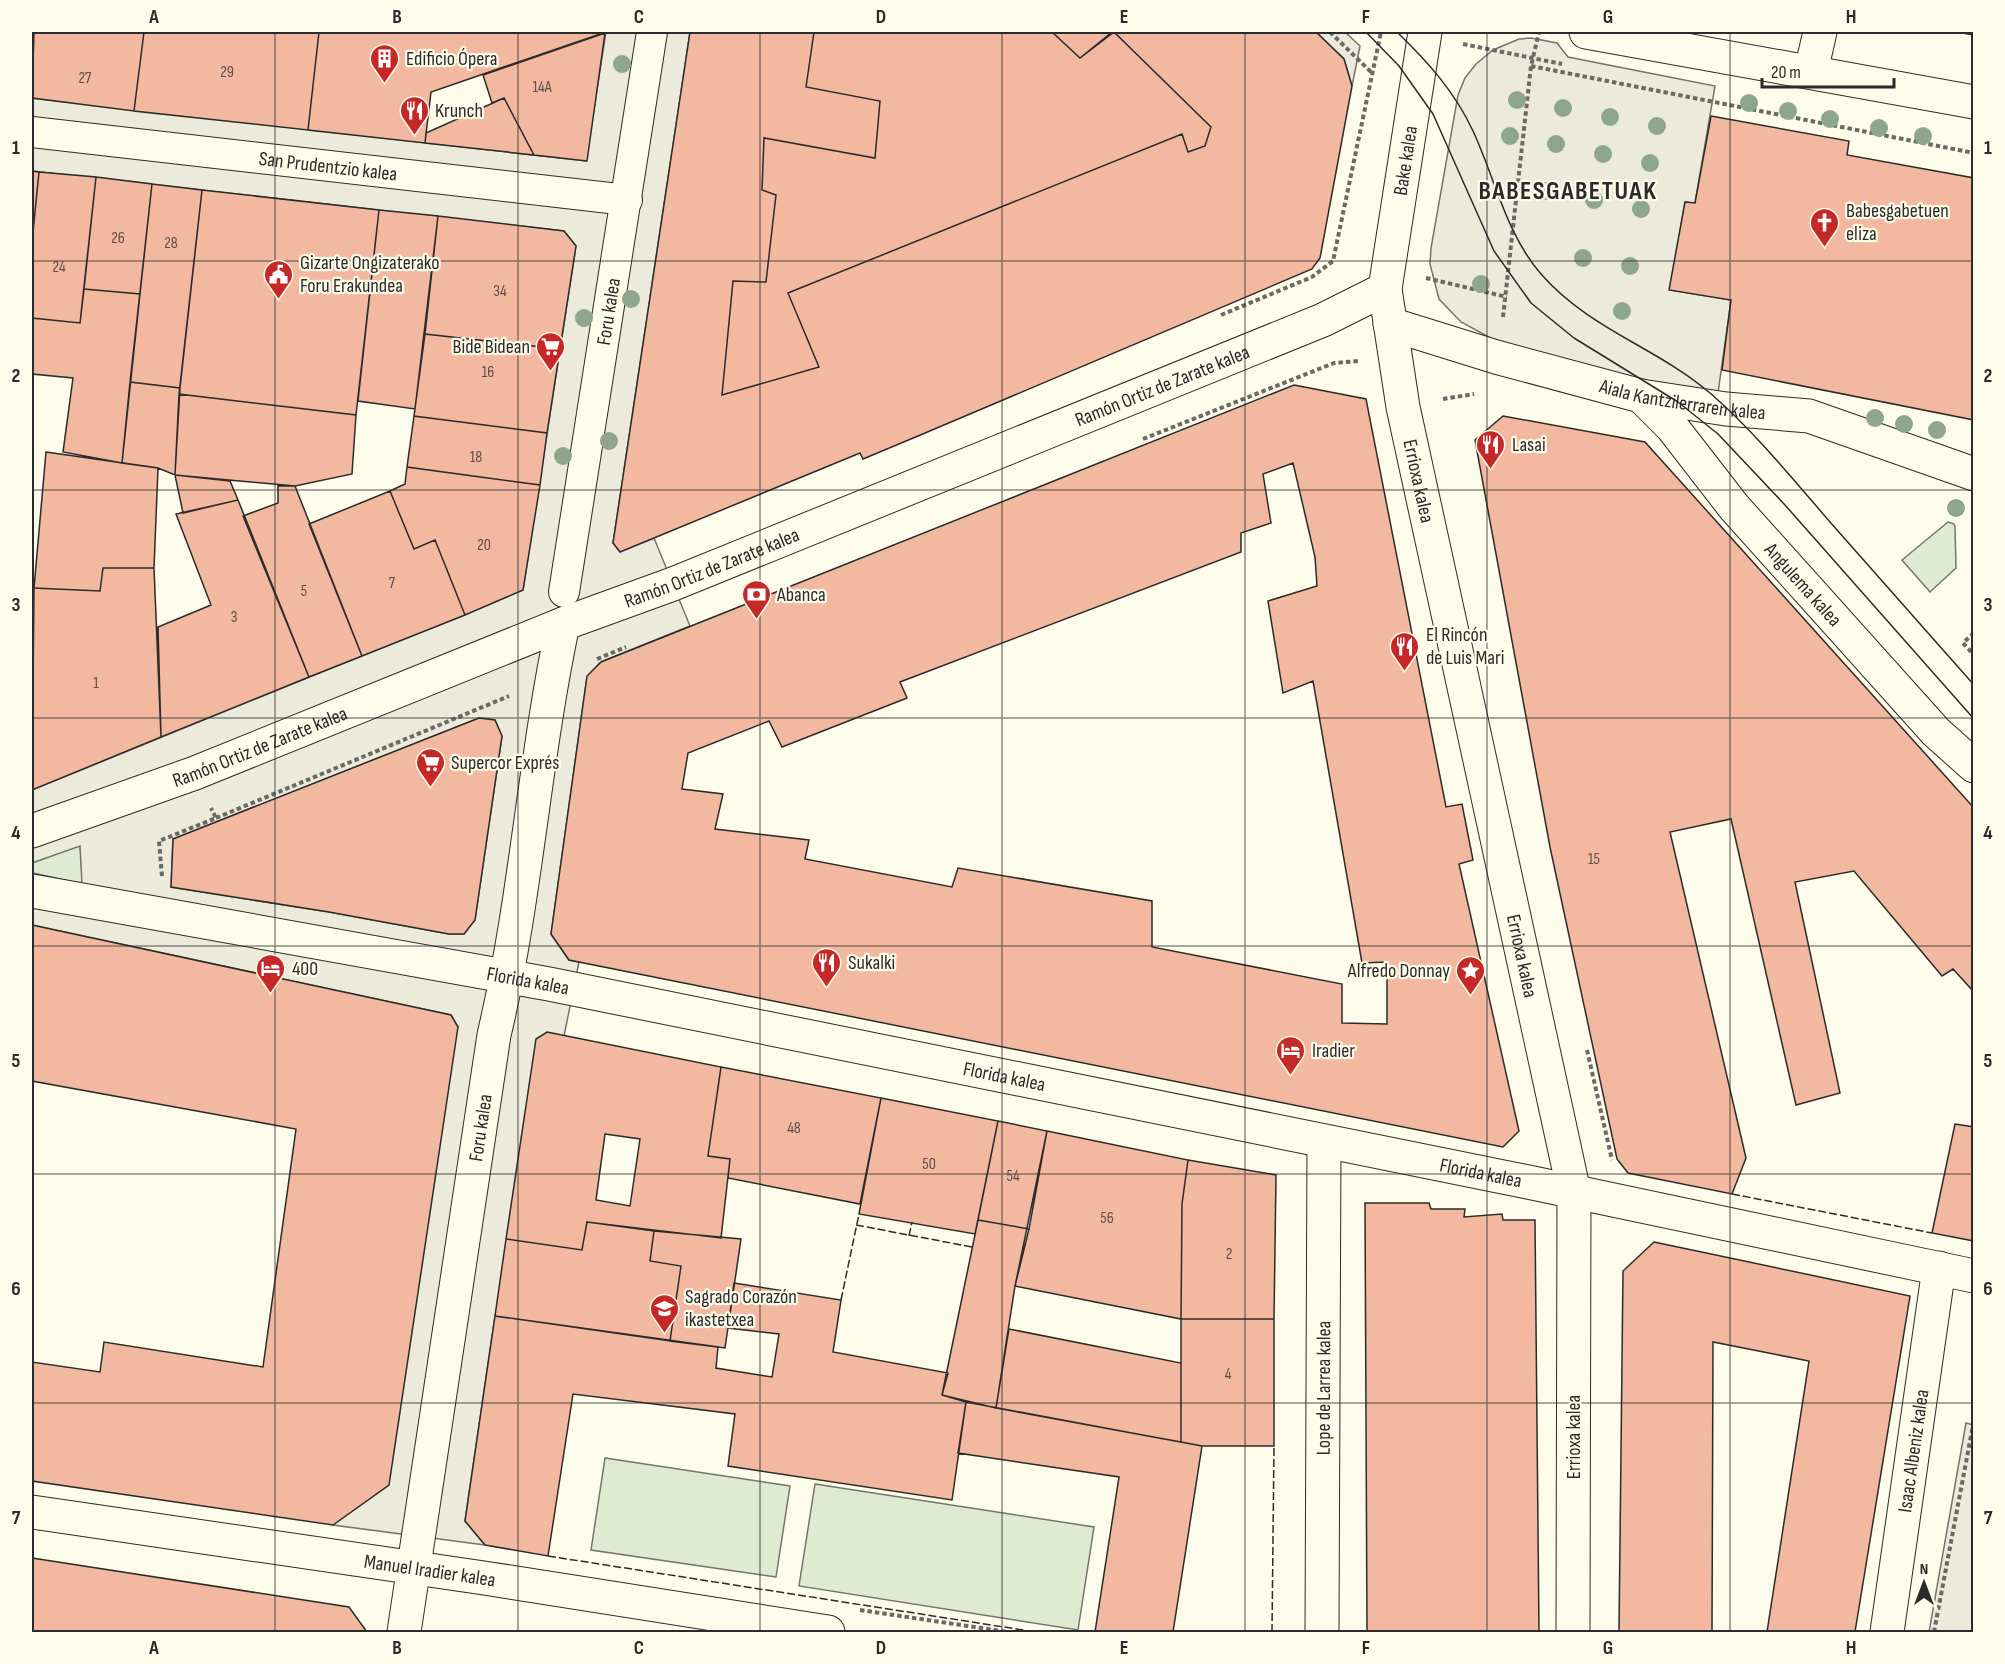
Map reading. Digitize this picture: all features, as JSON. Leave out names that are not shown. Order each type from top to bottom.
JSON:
[{"type":"street","name":"Foru kalea","points":[[404,1632],[494,1035],[508,976],[551,679],[564,608],[652,32]]},
{"type":"street","name":"Bake kalea","points":[[1385,289],[1425,32]]},
{"type":"street","points":[[1586,32],[1974,102]]},
{"type":"street","points":[[1812,71],[1820,32]]},
{"type":"street","name":"San Prudentzio kalea","points":[[32,132],[627,200]]},
{"type":"street","name":"Errioxa kalea","points":[[1385,289],[1403,407],[1574,1192],[1573,1632]]},
{"type":"street","name":"Ramón Ortiz de Zarate kalea","points":[[32,831],[204,770],[564,608],[684,579],[1323,320],[1385,289]]},
{"type":"street","name":"Aiala Kantzilerraren kalea","points":[[1390,324],[1496,357],[1641,396],[1726,409],[1809,416],[1974,474]]},
{"type":"street","name":"Angulema kalea","points":[[1641,396],[1672,427],[1734,507],[1912,706],[1936,732],[1974,766]]},
{"type":"street","name":"Florida kalea","points":[[32,891],[508,976],[1574,1192],[1974,1276]]},
{"type":"street","name":"Lope de Larrea kalea","points":[[1322,1632],[1324,1142]]},
{"type":"street","name":"Isaac Albeniz kalea","points":[[1887,1632],[1939,1268]]},
{"type":"street","name":"Manuel Iradier kalea","points":[[32,1512],[828,1632]]},
{"type":"path","points":[[1330,32],[1373,74]]},
{"type":"path","points":[[1312,277],[1333,261],[1381,32]]},
{"type":"path","points":[[1507,297],[1531,66],[1539,32]]},
{"type":"path","points":[[1531,66],[1974,153]]},
{"type":"path","points":[[1439,400],[1478,393]]},
{"type":"path","points":[[1974,633],[1963,643],[1974,655]]},
{"type":"path","points":[[216,818],[512,695]]},
{"type":"path","points":[[1584,1039],[1614,1167]]},
{"type":"path","points":[[1934,1632],[1974,1420]]},
{"type":"green space","points":[[1948,522],[1954,524],[1955,527],[1956,568],[1930,592],[1902,560]]},
{"type":"green space","points":[[80,845],[83,884],[32,873],[32,863]]},
{"type":"green space","points":[[605,1458],[790,1486],[776,1577],[591,1550]]},
{"type":"green space","points":[[815,1484],[1094,1527],[1078,1630],[799,1586]]},
{"type":"shaded area","points":[[606,32],[690,32],[613,543],[620,551],[654,538],[690,626],[601,662],[587,677],[551,934],[569,960],[579,962],[564,1036],[495,1316],[465,1521],[485,1545],[333,1525],[458,1027],[451,1015],[32,925],[32,873],[82,884],[80,846],[32,863],[32,790],[523,590],[576,246],[564,231],[32,171],[32,98],[586,161]],"holes":[[[479,718],[495,720],[502,736],[475,920],[464,934],[449,934],[171,887],[173,839]]]},
{"type":"shaded area","points":[[1316,32],[1345,32],[1360,46],[1352,86],[1344,59]]},
{"type":"shaded area","points":[[1531,38],[1557,43],[1568,57],[1715,86],[1695,203],[1685,202],[1670,290],[1731,300],[1717,400],[1522,355],[1461,322],[1439,299],[1430,264],[1431,248],[1458,95],[1465,78],[1476,64],[1493,50],[1519,39]]},
{"type":"shaded area","points":[[1966,1423],[1974,1425],[1973,1632],[1929,1632]]},
{"type":"building","points":[[34,32],[144,32],[134,111],[32,98]]},
{"type":"building","points":[[144,32],[319,32],[308,130],[134,111]]},
{"type":"building","name":"Edificio Ópera","points":[[319,32],[606,32],[431,92],[425,143],[308,130]]},
{"type":"building","points":[[690,32],[814,32],[806,87],[880,101],[875,158],[764,138],[762,190],[776,195],[766,282],[733,281],[722,395],[819,367],[788,293],[1182,134],[1188,152],[1205,146],[1211,127],[1114,32],[1316,32],[1344,59],[1352,86],[1320,258],[1312,269],[918,436],[863,459],[860,453],[620,552],[613,543]]},
{"type":"building","points":[[814,32],[1052,32],[1080,58],[1114,32],[1211,127],[1205,146],[1188,152],[1182,134],[788,293],[819,367],[722,395],[733,281],[766,282],[776,195],[762,190],[764,138],[875,158],[880,101],[806,87]]},
{"type":"building","points":[[1052,32],[1112,32],[1080,58]]},
{"type":"building","points":[[605,33],[587,161],[534,155],[504,98],[492,103],[483,75]]},
{"type":"building","points":[[504,98],[534,155],[425,143],[426,133]]},
{"type":"building","name":"Babesgabetuen eliza","points":[[1711,116],[1849,141],[1847,155],[1974,178],[1974,420],[1722,370],[1731,300],[1669,290],[1685,202],[1695,203]]},
{"type":"building","points":[[32,171],[39,172],[32,242]]},
{"type":"building","points":[[39,172],[96,177],[80,323],[32,318],[32,242]]},
{"type":"building","points":[[96,177],[152,184],[140,294],[84,289]]},
{"type":"building","points":[[152,184],[202,190],[180,388],[130,382]]},
{"type":"building","name":"Gizarte Ongizaterako Foru Erakundea","points":[[202,190],[379,210],[356,415],[179,394]]},
{"type":"building","points":[[379,210],[438,216],[415,409],[358,401]]},
{"type":"building","points":[[438,216],[564,231],[576,246],[560,349],[425,334]]},
{"type":"building","points":[[84,289],[140,294],[122,463],[63,452],[73,378],[32,374],[32,318],[80,323]]},
{"type":"building","points":[[425,334],[560,349],[547,433],[414,416]]},
{"type":"building","points":[[130,382],[180,388],[175,475],[158,468],[122,463]]},
{"type":"building","points":[[1294,385],[1366,399],[1446,807],[1462,804],[1473,860],[1459,864],[1519,1131],[1503,1147],[569,960],[551,934],[587,676],[601,662]],"holes":[[[1293,463],[1315,557],[1317,586],[1268,601],[1283,693],[1313,681],[1362,963],[1387,962],[1387,1024],[1342,1023],[1342,984],[1152,947],[1152,901],[958,868],[952,887],[805,859],[809,840],[715,829],[723,794],[682,789],[688,753],[769,721],[782,747],[907,698],[900,682],[1241,552],[1241,533],[1271,523],[1263,474]]]},
{"type":"building","points":[[179,394],[356,415],[352,474],[295,486],[175,475]]},
{"type":"building","points":[[414,416],[547,433],[540,485],[407,467]]},
{"type":"building","points":[[1503,416],[1645,442],[1974,808],[1974,992],[1953,969],[1942,976],[1854,871],[1795,882],[1840,1093],[1796,1105],[1731,819],[1670,832],[1746,1158],[1732,1194],[1628,1173],[1617,1159],[1550,847],[1475,440]]},
{"type":"building","points":[[46,452],[158,468],[154,568],[103,568],[100,591],[34,588]]},
{"type":"building","points":[[407,467],[540,485],[523,590],[465,615],[435,540],[414,549],[390,491],[405,484]]},
{"type":"building","points":[[175,475],[230,481],[238,500],[183,513]]},
{"type":"building","points":[[278,486],[295,486],[362,656],[309,677],[243,516],[278,503]]},
{"type":"building","points":[[390,491],[414,549],[435,540],[465,615],[362,656],[309,524]]},
{"type":"building","points":[[238,500],[309,677],[161,737],[158,627],[211,605],[176,514]]},
{"type":"building","points":[[103,568],[154,568],[161,737],[32,790],[34,588],[100,591]]},
{"type":"building","points":[[479,718],[495,720],[502,736],[475,920],[464,934],[449,934],[171,887],[173,839]]},
{"type":"building","points":[[32,925],[451,1015],[458,1027],[389,1485],[333,1525],[32,1481],[32,1362],[100,1372],[104,1342],[263,1367],[296,1129],[32,1081]]},
{"type":"building","points":[[547,1032],[721,1067],[708,1156],[730,1159],[721,1238],[587,1222],[582,1250],[506,1239],[536,1039]],"holes":[[[605,1134],[640,1139],[630,1206],[596,1200]]]},
{"type":"building","points":[[721,1067],[881,1098],[860,1204],[728,1178],[730,1159],[708,1156]]},
{"type":"building","points":[[881,1098],[998,1121],[975,1234],[859,1214]]},
{"type":"building","points":[[998,1121],[1047,1131],[1029,1229],[978,1220]]},
{"type":"building","points":[[1955,1124],[1974,1127],[1974,1241],[1932,1233]]},
{"type":"building","points":[[1047,1131],[1188,1160],[1182,1204],[1181,1319],[1015,1286]]},
{"type":"building","points":[[1188,1160],[1276,1175],[1274,1319],[1181,1319],[1182,1204]]},
{"type":"building","points":[[1365,1203],[1429,1203],[1431,1209],[1465,1209],[1464,1217],[1502,1214],[1503,1220],[1535,1220],[1539,1632],[1367,1632]]},
{"type":"building","points":[[978,1220],[1029,1229],[1015,1286],[996,1408],[942,1395]]},
{"type":"building","points":[[587,1222],[654,1231],[650,1261],[681,1266],[670,1341],[495,1316],[506,1239],[582,1250]]},
{"type":"building","points":[[654,1231],[741,1239],[725,1348],[670,1341],[681,1266],[650,1261]]},
{"type":"building","points":[[1654,1242],[1910,1296],[1855,1632],[1767,1632],[1809,1361],[1713,1342],[1712,1632],[1619,1632],[1623,1271]]},
{"type":"building","points":[[734,1283],[841,1300],[833,1352],[948,1373],[942,1395],[966,1402],[952,1500],[728,1466],[735,1414],[573,1394],[548,1556],[485,1545],[465,1521],[495,1316],[718,1347],[716,1368],[772,1377],[779,1334],[728,1328]]},
{"type":"building","points":[[1181,1319],[1274,1319],[1274,1446],[1202,1446],[1181,1442]]},
{"type":"building","points":[[1009,1329],[1181,1363],[1181,1442],[996,1408]]},
{"type":"building","points":[[966,1402],[1202,1446],[1173,1632],[1095,1632],[1119,1477],[958,1453]]},
{"type":"building","points":[[32,1558],[349,1607],[367,1632],[32,1632]]},
{"type":"tram line","points":[[1366,32],[1399,66],[1433,114],[1494,251],[1531,303],[1574,338],[1678,402],[1718,434],[1785,505],[1974,719]]},
{"type":"tram line","points":[[1397,32],[1430,66],[1458,103],[1481,149],[1510,224],[1541,274],[1560,293],[1601,324],[1689,377],[1742,423],[1974,685]]},
{"type":"fence","points":[[1954,32],[1974,35]]},
{"type":"fence","points":[[1732,1194],[1932,1233]]},
{"type":"fence","points":[[841,1300],[859,1214]]},
{"type":"fence","points":[[909,1236],[912,1222]]},
{"type":"fence","points":[[856,1225],[972,1247]]},
{"type":"fence","points":[[1272,1632],[1274,1446]]},
{"type":"fence","points":[[548,1556],[1036,1632]]},
{"type":"place","name":"Edificio Ópera","points":[[385,84]]},
{"type":"place","name":"Krunch","points":[[414,136]]},
{"type":"place","name":"Babesgabetuen eliza","points":[[1825,248]]},
{"type":"place","name":"Gizarte Ongizaterako Foru Erakundea","points":[[279,300]]},
{"type":"place","name":"Bide Bidean","points":[[551,372]]},
{"type":"place","name":"Lasai","points":[[1491,470]]},
{"type":"place","name":"Abanca","points":[[756,620]]},
{"type":"place","name":"El Rincón de Luis Mari","points":[[1405,672]]},
{"type":"place","name":"Supercor Exprés","points":[[430,788]]},
{"type":"place","name":"Sukalki","points":[[827,988]]},
{"type":"place","name":"400","points":[[271,994]]},
{"type":"place","name":"Alfredo Donnay","points":[[1471,996]]},
{"type":"place","name":"Iradier","points":[[1291,1076]]},
{"type":"place","name":"Sagrado Corazón ikastetxea","points":[[664,1334]]},
{"type":"district","name":"BABESGABETUAK","points":[[1568,190]]}]
